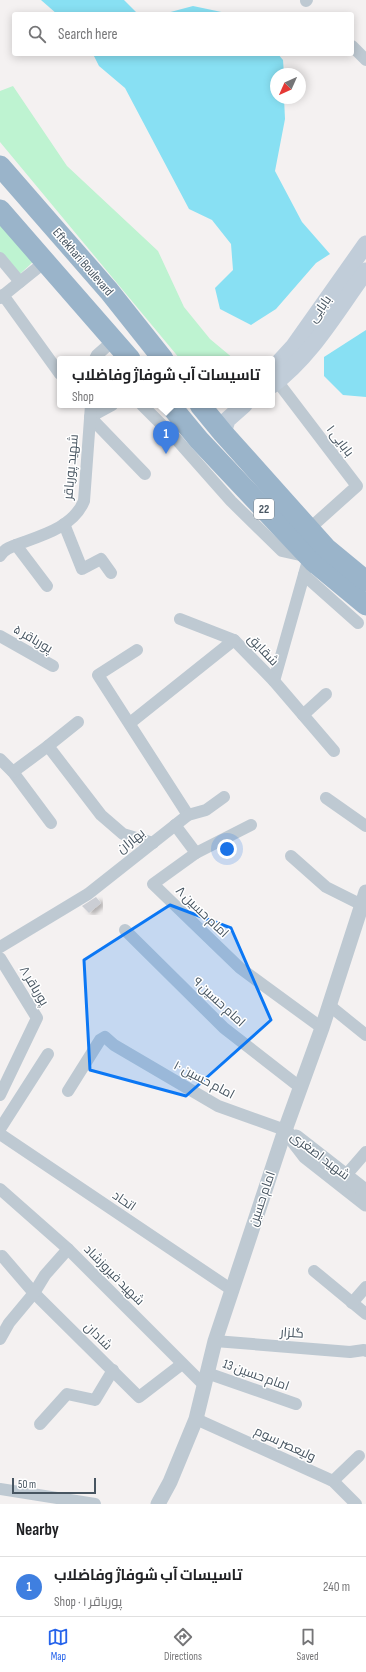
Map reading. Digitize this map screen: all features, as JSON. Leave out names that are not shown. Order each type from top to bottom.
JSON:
[{"type":"highway","name":"Eftekhari Boulevard","points":[[0,166],[7,177],[109,292],[161,356]]},
{"type":"highway","name":"Eftekhari Boulevard","points":[[2,211],[127,356]]},
{"type":"highway","name":"22","points":[[172,408],[306,566],[362,614]]},
{"type":"highway","name":"22","points":[[202,408],[308,529],[326,548],[366,581]]},
{"type":"main road","name":"بابایی","points":[[275,377],[294,346],[366,244]]},
{"type":"main road","name":"بابایی","points":[[275,378],[304,356],[366,271]]},
{"type":"main road","points":[[223,433],[227,420],[233,408]]},
{"type":"street","points":[[354,48],[366,60]]},
{"type":"street","points":[[0,258],[20,282]]},
{"type":"street","points":[[46,261],[1,297],[57,370]]},
{"type":"street","points":[[96,356],[114,340]]},
{"type":"street","name":"بابایی ۱","points":[[275,380],[357,486],[308,529]]},
{"type":"street","points":[[101,408],[90,411],[145,474]]},
{"type":"street","points":[[145,408],[177,440],[231,501],[282,551],[306,566]]},
{"type":"street","name":"شهید پورباقر","points":[[0,556],[16,545],[40,536],[73,519],[80,511],[84,501],[90,411]]},
{"type":"street","points":[[64,524],[82,569],[101,559],[111,573]]},
{"type":"street","points":[[16,545],[47,586]]},
{"type":"street","name":"شقایق","points":[[274,682],[306,566]]},
{"type":"street","points":[[180,619],[234,640]]},
{"type":"street","name":"پورباقر ۵","points":[[0,636],[53,666]]},
{"type":"street","name":"شقایق","points":[[130,723],[234,640],[274,682]]},
{"type":"street","points":[[137,650],[98,676],[130,723],[188,815]]},
{"type":"street","points":[[274,682],[334,751]]},
{"type":"street","points":[[303,715],[326,694]]},
{"type":"street","points":[[13,772],[78,722]]},
{"type":"street","points":[[48,746],[101,815],[123,834],[153,843]]},
{"type":"street","points":[[0,759],[13,772],[51,823]]},
{"type":"street","name":"بهاران","points":[[0,947],[88,894],[188,815],[206,810],[224,797]]},
{"type":"street","points":[[326,798],[366,826]]},
{"type":"street","points":[[174,825],[196,853]]},
{"type":"street","name":"امام حسین ۸","points":[[251,825],[196,853],[153,884],[240,968],[322,1028]]},
{"type":"street","points":[[291,856],[326,887],[364,899]]},
{"type":"street","name":"امام حسین","points":[[158,1504],[170,1482],[196,1419],[215,1342],[285,1130],[330,1006],[364,899]]},
{"type":"street","name":"امام حسین ۹","points":[[125,930],[224,1028],[301,1088]]},
{"type":"street","name":"پورباقر ۸","points":[[0,958],[37,1018],[0,1095]]},
{"type":"street","points":[[330,1006],[366,1036]]},
{"type":"street","name":"امام حسین ۱۰","points":[[68,1091],[100,1040],[105,1037],[114,1045],[218,1106],[285,1130]]},
{"type":"street","points":[[0,1129],[48,1054]]},
{"type":"street","name":"شهید اصغری","points":[[285,1130],[305,1156],[366,1191]]},
{"type":"street","name":"اتحاد","points":[[0,1134],[232,1290]]},
{"type":"street","points":[[343,1179],[366,1152]]},
{"type":"street","name":"شهید اصغری","points":[[343,1179],[366,1204]]},
{"type":"street","name":"شهید فیروزشاد","points":[[0,1189],[68,1249],[182,1364],[206,1379]]},
{"type":"street","points":[[0,1339],[9,1323],[34,1292],[45,1275],[68,1249]]},
{"type":"street","name":"شادان","points":[[2,1256],[34,1292],[139,1397],[182,1364]]},
{"type":"street","points":[[314,1271],[366,1314]]},
{"type":"street","points":[[352,1303],[366,1287]]},
{"type":"street","name":"گلزار","points":[[215,1342],[350,1352],[366,1351]]},
{"type":"street","points":[[40,1424],[67,1394],[95,1400],[112,1370]]},
{"type":"street","name":"امام حسین 13","points":[[206,1379],[296,1404]]},
{"type":"street","name":"ولیعصر سوم","points":[[196,1419],[333,1481],[356,1504]]},
{"type":"street","points":[[333,1481],[359,1456]]},
{"type":"street","points":[[0,1489],[95,1504]]},
{"type":"highlighted area","points":[[170,905],[231,928],[271,1020],[186,1096],[90,1070],[84,960]]},
{"type":"green space","points":[[13,86],[67,166],[158,251],[184,307],[210,339],[230,356],[178,356],[0,142],[0,91]]},
{"type":"green space","points":[[0,220],[35,260],[19,275],[0,254]]},
{"type":"water","points":[[41,0],[124,0],[136,12],[55,12]]},
{"type":"water","points":[[193,6],[222,12],[170,12]]},
{"type":"water","points":[[94,56],[280,56],[283,60],[284,68],[270,68],[270,104],[284,104],[285,119],[275,171],[302,222],[330,254],[316,263],[276,309],[251,325],[220,309],[215,288],[233,270],[231,244],[212,220],[189,209],[125,88],[99,66]]},
{"type":"water","points":[[366,330],[366,397],[343,395],[324,376],[324,357]]},
{"type":"building","points":[[96,897],[101,903],[89,913],[82,906]]},
{"type":"place","name":"تاسیسات آب شوفاژ وفاضلاب","points":[[166,454]]}]
